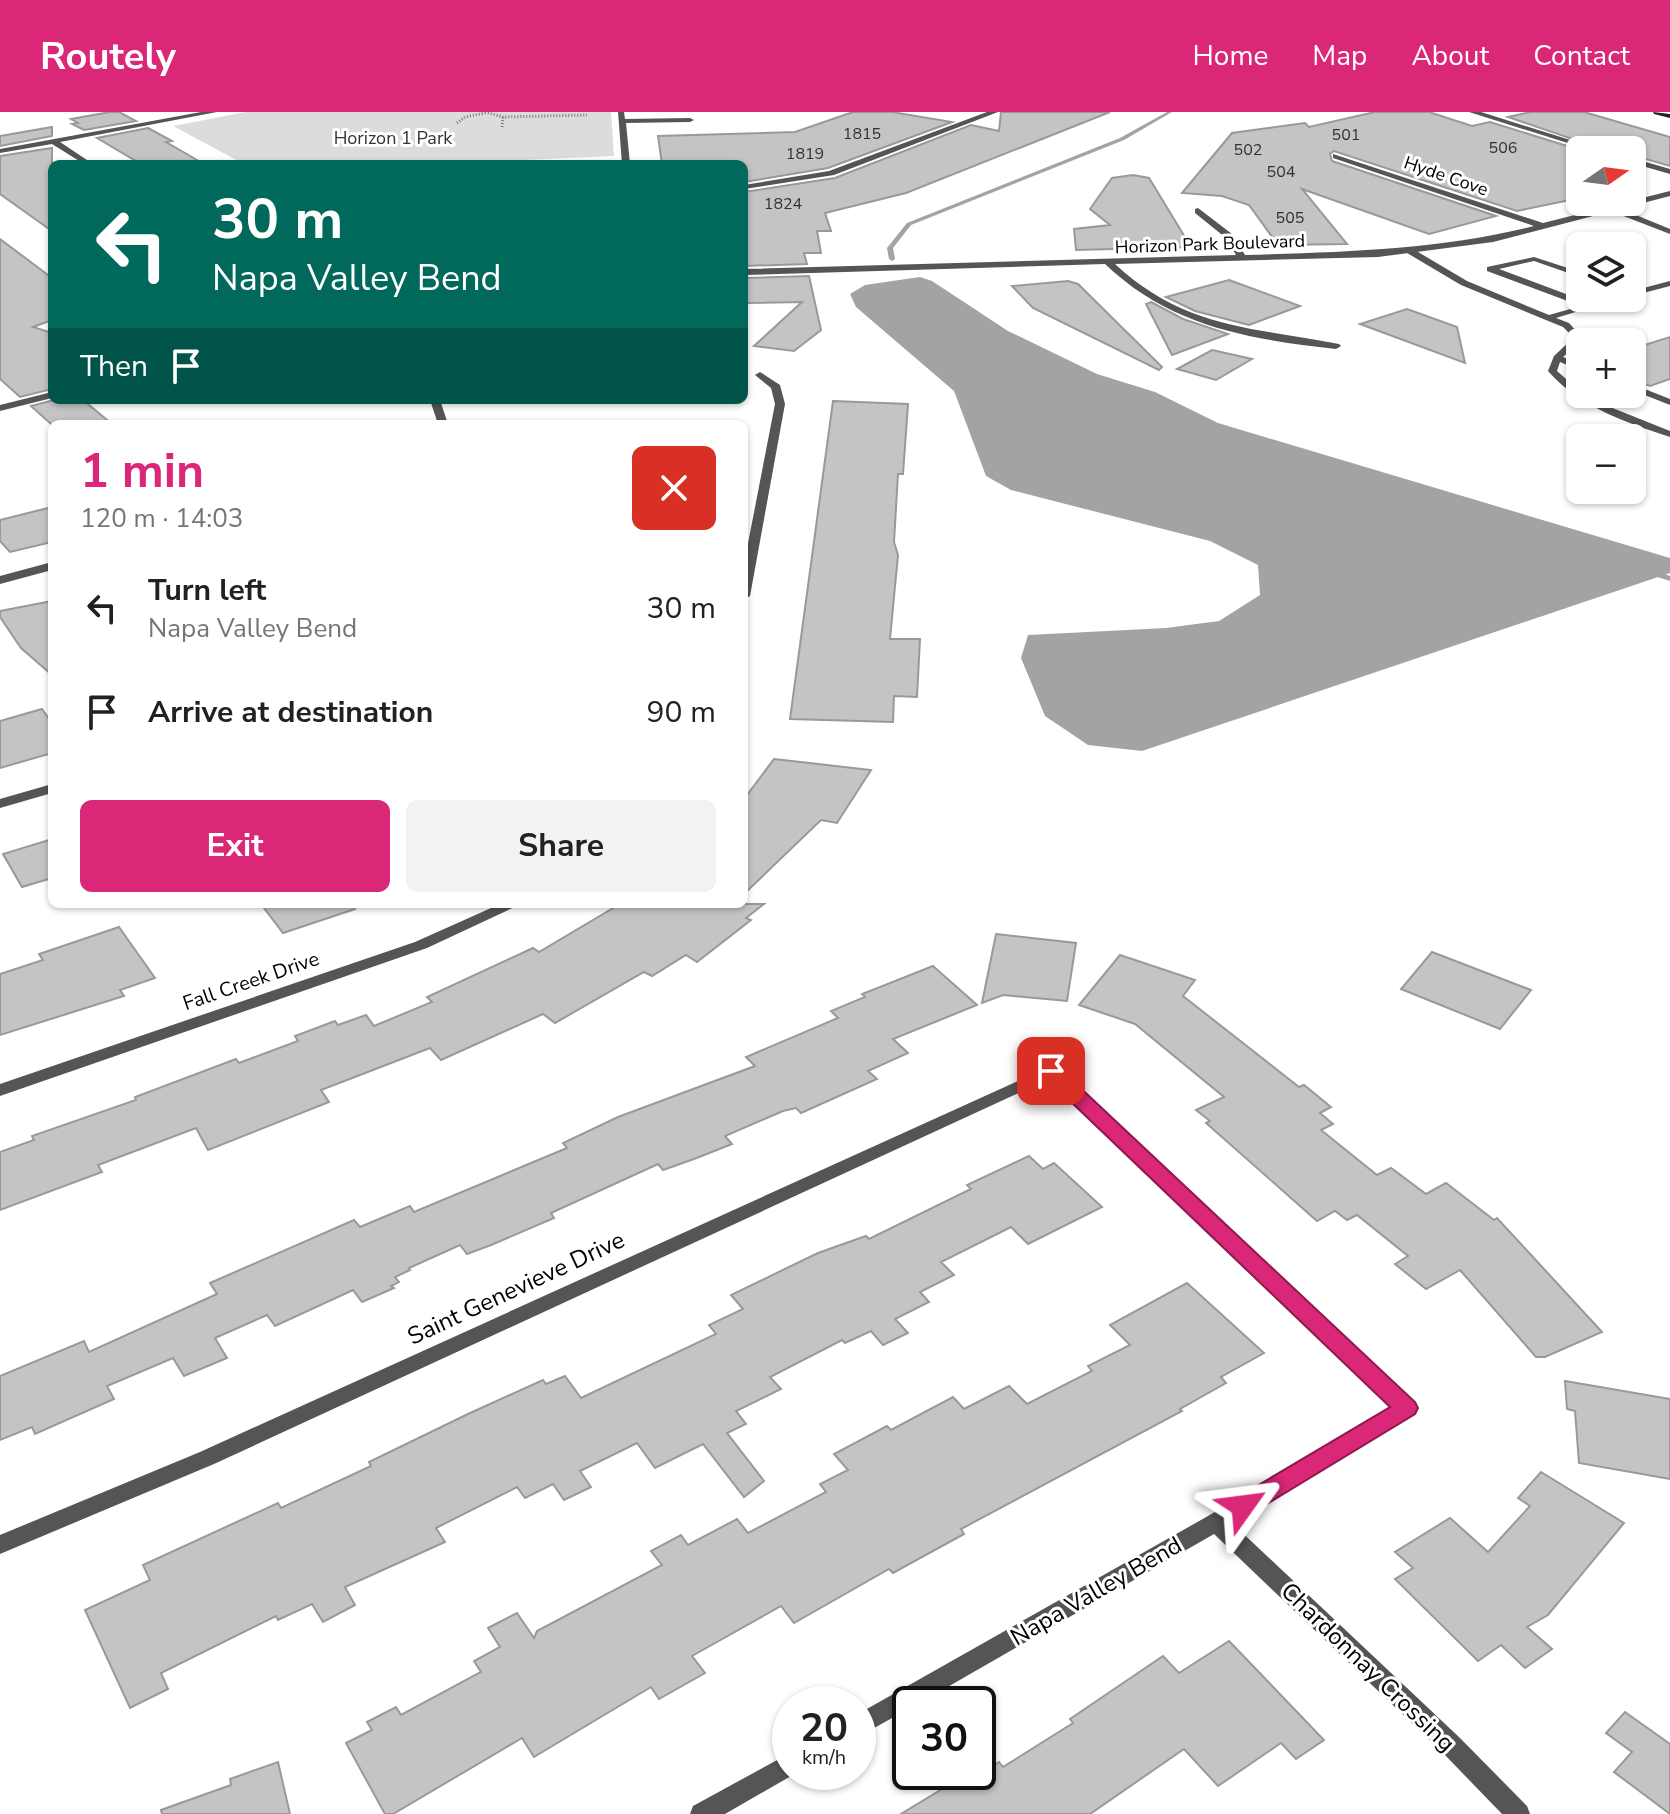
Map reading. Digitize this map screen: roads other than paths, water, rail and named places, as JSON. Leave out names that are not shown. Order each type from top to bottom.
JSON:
[{"type":"main road","points":[[1657,112],[1670,116]]},
{"type":"street","points":[[167,112],[178,118]]},
{"type":"street","points":[[0,151],[213,112]]},
{"type":"street","points":[[973,112],[991,113]]},
{"type":"street","points":[[1473,112],[1566,140]]},
{"type":"street","points":[[748,186],[831,173],[991,113]]},
{"type":"street","points":[[626,160],[622,117],[690,120]]},
{"type":"street","points":[[53,141],[83,160]]},
{"type":"street","name":"Hyde Cove","points":[[1336,156],[1544,226]]},
{"type":"street","points":[[1646,164],[1670,172]]},
{"type":"street","name":"Horizon Park Boulevard","points":[[1646,199],[1670,193]]},
{"type":"street","points":[[1198,211],[1229,236],[1243,259]]},
{"type":"street","name":"Horizon Park Boulevard","points":[[748,272],[1243,259],[1410,251],[1493,239],[1581,216]]},
{"type":"street","points":[[1108,262],[1140,291],[1201,320],[1244,333],[1336,346]]},
{"type":"street","points":[[748,548],[780,404],[776,387],[760,375]]},
{"type":"street","points":[[0,408],[48,396]]},
{"type":"street","points":[[0,580],[48,567]]},
{"type":"street","points":[[0,804],[48,789]]},
{"type":"street","name":"Fall Creek Drive","points":[[0,1090],[421,945],[504,908]]},
{"type":"street","name":"Napa Valley Bend","points":[[876,1716],[1216,1522],[1406,1408],[1051,1071]]},
{"type":"street","name":"Saint Genevieve Drive","points":[[0,1545],[207,1458],[1051,1071]]},
{"type":"street","name":"Chardonnay Crossing","points":[[1216,1522],[1518,1814]]},
{"type":"street","points":[[702,1814],[772,1774]]},
{"type":"lane","points":[[1631,216],[1670,232]]},
{"type":"lane","points":[[1410,251],[1464,283],[1551,317],[1575,334],[1575,341],[1557,358],[1552,371],[1578,394],[1670,434]]},
{"type":"lane","points":[[1566,270],[1534,259],[1490,269],[1566,297]]},
{"type":"lane","points":[[1646,290],[1670,283]]},
{"type":"lane","points":[[1551,317],[1569,312]]},
{"type":"lane","points":[[1557,358],[1566,362]]},
{"type":"lane","points":[[1646,393],[1670,402]]},
{"type":"waterway","points":[[892,259],[890,248],[909,224],[1122,139],[1170,112]]},
{"type":"waterway","points":[[1651,572],[1670,579]]},
{"type":"park label","name":"Horizon 1 Park","points":[[393,138]]}]
